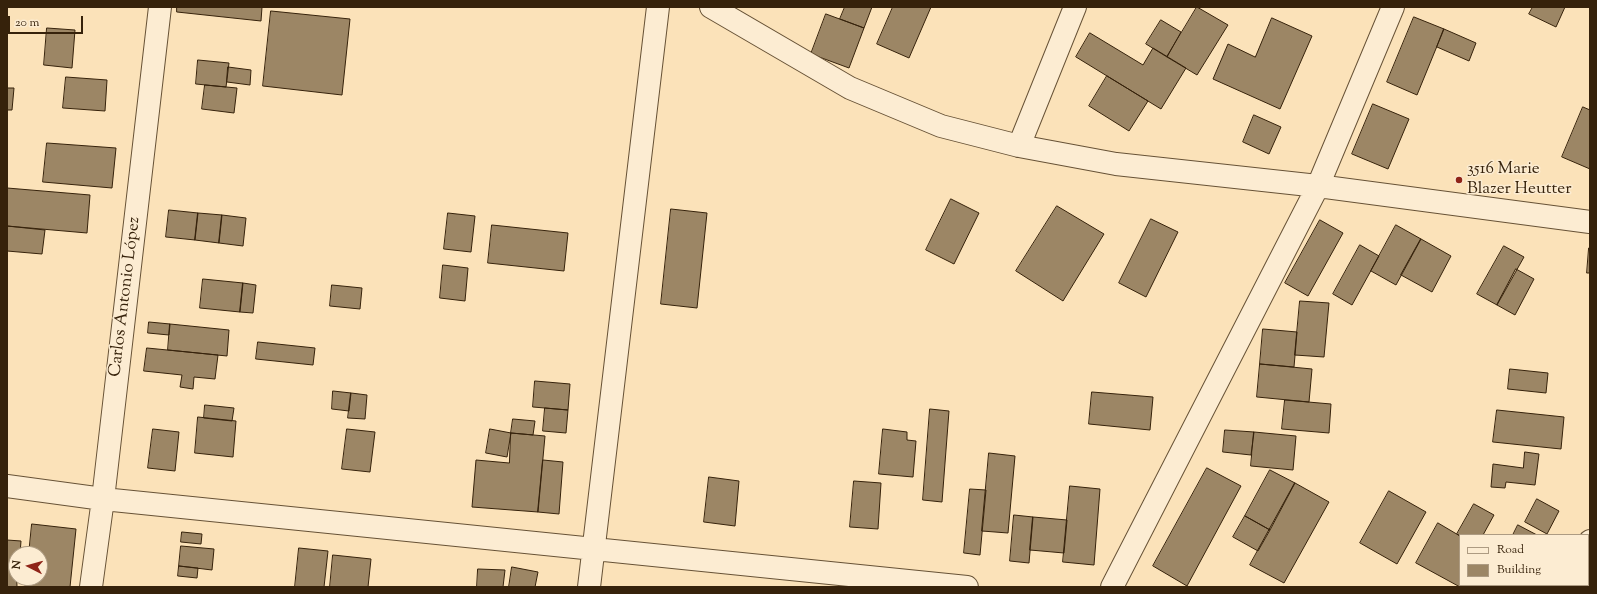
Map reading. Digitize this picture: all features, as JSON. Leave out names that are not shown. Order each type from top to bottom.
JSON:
[{"type":"street","name":"Carlos Antonio López","points":[[91,587],[103,499],[160,7]]},
{"type":"street","points":[[589,587],[658,7]]},
{"type":"street","points":[[711,7],[850,88],[941,126],[1019,146],[1116,164],[1318,186],[1590,222]]},
{"type":"street","points":[[1019,146],[1075,7]]},
{"type":"street","points":[[1112,587],[1318,186],[1393,7]]},
{"type":"street","points":[[7,486],[103,499],[967,587]]},
{"type":"building","points":[[177,7],[262,7],[261,21],[177,12]]},
{"type":"building","points":[[845,7],[872,7],[864,28],[840,19]]},
{"type":"building","points":[[893,7],[931,7],[909,58],[877,44]]},
{"type":"building","points":[[1197,7],[1228,25],[1197,75],[1167,57]]},
{"type":"building","points":[[1533,7],[1565,7],[1556,27],[1529,14]]},
{"type":"building","points":[[271,11],[350,19],[342,95],[263,86]]},
{"type":"building","points":[[826,14],[864,28],[849,68],[811,54]]},
{"type":"building","points":[[1414,17],[1444,29],[1417,95],[1387,82]]},
{"type":"building","points":[[1272,18],[1312,36],[1280,109],[1213,79],[1228,44],[1255,57]]},
{"type":"building","points":[[1161,20],[1181,32],[1167,57],[1146,44]]},
{"type":"building","points":[[47,28],[75,30],[72,68],[44,65]]},
{"type":"building","points":[[1444,29],[1476,43],[1469,61],[1437,47]]},
{"type":"building","points":[[1090,33],[1143,65],[1153,48],[1186,68],[1161,109],[1076,57]]},
{"type":"building","points":[[198,60],[229,63],[226,87],[196,84]]},
{"type":"building","points":[[228,67],[251,70],[250,85],[227,82]]},
{"type":"building","points":[[1107,76],[1148,101],[1129,131],[1089,106]]},
{"type":"building","points":[[66,77],[107,80],[105,111],[63,108]]},
{"type":"building","points":[[205,85],[237,88],[234,113],[202,109]]},
{"type":"building","points":[[7,88],[14,88],[12,110],[7,110]]},
{"type":"building","points":[[1373,104],[1409,119],[1388,169],[1352,154]]},
{"type":"building","points":[[1583,107],[1590,110],[1590,169],[1562,157]]},
{"type":"building","points":[[1254,115],[1281,127],[1269,154],[1243,142]]},
{"type":"building","points":[[47,143],[116,148],[112,188],[43,182]]},
{"type":"building","points":[[7,188],[90,195],[87,233],[7,226]]},
{"type":"building","points":[[951,199],[979,213],[954,264],[926,250]]},
{"type":"building","points":[[1057,206],[1104,234],[1063,301],[1016,271]]},
{"type":"building","points":[[671,209],[707,213],[697,308],[661,304]]},
{"type":"building","points":[[169,210],[198,213],[195,240],[166,237]]},
{"type":"building","points":[[198,213],[222,215],[219,243],[195,240]]},
{"type":"building","points":[[448,213],[475,216],[471,252],[444,249]]},
{"type":"building","points":[[222,215],[246,218],[243,246],[219,243]]},
{"type":"building","points":[[1151,219],[1178,232],[1146,297],[1119,283]]},
{"type":"building","points":[[1320,220],[1343,233],[1308,296],[1285,283]]},
{"type":"building","points":[[492,225],[568,233],[564,271],[488,263]]},
{"type":"building","points":[[1396,225],[1421,239],[1396,285],[1371,271]]},
{"type":"building","points":[[7,226],[45,230],[42,254],[7,251]]},
{"type":"building","points":[[1421,239],[1451,256],[1432,292],[1401,275]]},
{"type":"building","points":[[1360,245],[1379,256],[1352,305],[1333,294]]},
{"type":"building","points":[[1504,246],[1524,257],[1497,305],[1477,294]]},
{"type":"building","points":[[1589,248],[1590,273],[1587,273]]},
{"type":"building","points":[[443,265],[468,268],[465,301],[440,298]]},
{"type":"building","points":[[1516,269],[1534,279],[1515,315],[1497,305]]},
{"type":"building","points":[[203,279],[243,283],[240,312],[200,308]]},
{"type":"building","points":[[243,283],[256,285],[253,313],[240,312]]},
{"type":"building","points":[[332,285],[362,288],[360,309],[330,306]]},
{"type":"building","points":[[1300,301],[1329,303],[1324,357],[1295,355]]},
{"type":"building","points":[[149,322],[170,324],[169,335],[148,333]]},
{"type":"building","points":[[170,324],[229,330],[227,356],[168,350]]},
{"type":"building","points":[[1263,329],[1297,332],[1294,367],[1260,364]]},
{"type":"building","points":[[258,342],[315,348],[313,365],[256,359]]},
{"type":"building","points":[[147,348],[218,355],[215,379],[194,377],[193,389],[180,387],[182,375],[144,371]]},
{"type":"building","points":[[1260,364],[1312,369],[1309,402],[1257,397]]},
{"type":"building","points":[[1510,369],[1548,373],[1546,393],[1508,389]]},
{"type":"building","points":[[535,381],[570,384],[568,410],[533,407]]},
{"type":"building","points":[[333,391],[351,393],[349,411],[332,409]]},
{"type":"building","points":[[1092,392],[1153,397],[1150,430],[1089,424]]},
{"type":"building","points":[[351,393],[367,395],[365,419],[348,418]]},
{"type":"building","points":[[1285,400],[1331,404],[1329,433],[1282,429]]},
{"type":"building","points":[[205,405],[234,408],[232,421],[204,418]]},
{"type":"building","points":[[545,408],[568,410],[566,433],[543,431]]},
{"type":"building","points":[[930,409],[949,411],[942,502],[923,500]]},
{"type":"building","points":[[1497,410],[1564,417],[1561,449],[1493,442]]},
{"type":"building","points":[[198,417],[236,421],[233,457],[195,453]]},
{"type":"building","points":[[513,419],[535,421],[533,435],[511,433]]},
{"type":"building","points":[[153,429],[179,432],[175,471],[148,468]]},
{"type":"building","points":[[347,429],[375,432],[370,472],[342,469]]},
{"type":"building","points":[[490,429],[511,433],[507,457],[486,453]]},
{"type":"building","points":[[883,429],[907,432],[907,440],[916,441],[913,477],[879,474]]},
{"type":"building","points":[[1225,430],[1254,432],[1251,455],[1223,452]]},
{"type":"building","points":[[1254,432],[1296,436],[1293,470],[1251,466]]},
{"type":"building","points":[[511,433],[545,436],[538,512],[472,507],[476,460],[509,463]]},
{"type":"building","points":[[1525,452],[1539,454],[1535,485],[1506,482],[1505,488],[1491,487],[1493,464],[1523,468]]},
{"type":"building","points":[[989,453],[1015,456],[1008,533],[982,531]]},
{"type":"building","points":[[543,460],[563,462],[559,514],[538,512]]},
{"type":"building","points":[[1207,468],[1241,486],[1187,586],[1153,566]]},
{"type":"building","points":[[1270,470],[1295,483],[1270,530],[1245,516]]},
{"type":"building","points":[[709,477],[739,481],[735,526],[704,522]]},
{"type":"building","points":[[854,481],[881,483],[878,529],[850,527]]},
{"type":"building","points":[[1295,483],[1329,502],[1284,583],[1250,565]]},
{"type":"building","points":[[1070,486],[1100,489],[1094,565],[1063,562]]},
{"type":"building","points":[[970,489],[986,490],[980,555],[964,553]]},
{"type":"building","points":[[1389,491],[1426,512],[1397,564],[1360,543]]},
{"type":"building","points":[[1537,499],[1559,511],[1547,534],[1525,522]]},
{"type":"building","points":[[1474,504],[1494,515],[1484,534],[1459,534],[1459,535],[1457,534]]},
{"type":"building","points":[[1014,515],[1033,517],[1029,563],[1010,561]]},
{"type":"building","points":[[1245,516],[1270,530],[1258,551],[1233,537]]},
{"type":"building","points":[[1033,517],[1067,520],[1064,553],[1030,550]]},
{"type":"building","points":[[1438,523],[1459,535],[1459,586],[1476,586],[1460,587],[1416,563]]},
{"type":"building","points":[[32,524],[76,529],[70,587],[25,587],[48,586],[48,546],[30,546]]},
{"type":"building","points":[[1518,525],[1535,534],[1514,534]]},
{"type":"building","points":[[182,532],[202,534],[201,544],[181,542]]},
{"type":"building","points":[[7,540],[21,541],[21,546],[8,546],[8,586],[17,587],[7,587]]},
{"type":"building","points":[[181,546],[214,549],[212,570],[179,566]]},
{"type":"building","points":[[299,548],[328,551],[324,587],[295,587]]},
{"type":"building","points":[[333,555],[371,559],[368,587],[330,587]]},
{"type":"building","points":[[179,566],[198,568],[197,578],[178,576]]},
{"type":"building","points":[[512,567],[538,572],[535,587],[509,587]]},
{"type":"building","points":[[478,569],[505,570],[503,587],[477,587]]},
{"type":"place","name":"3516 Marie Blazer Heutter","points":[[1459,180]]}]
